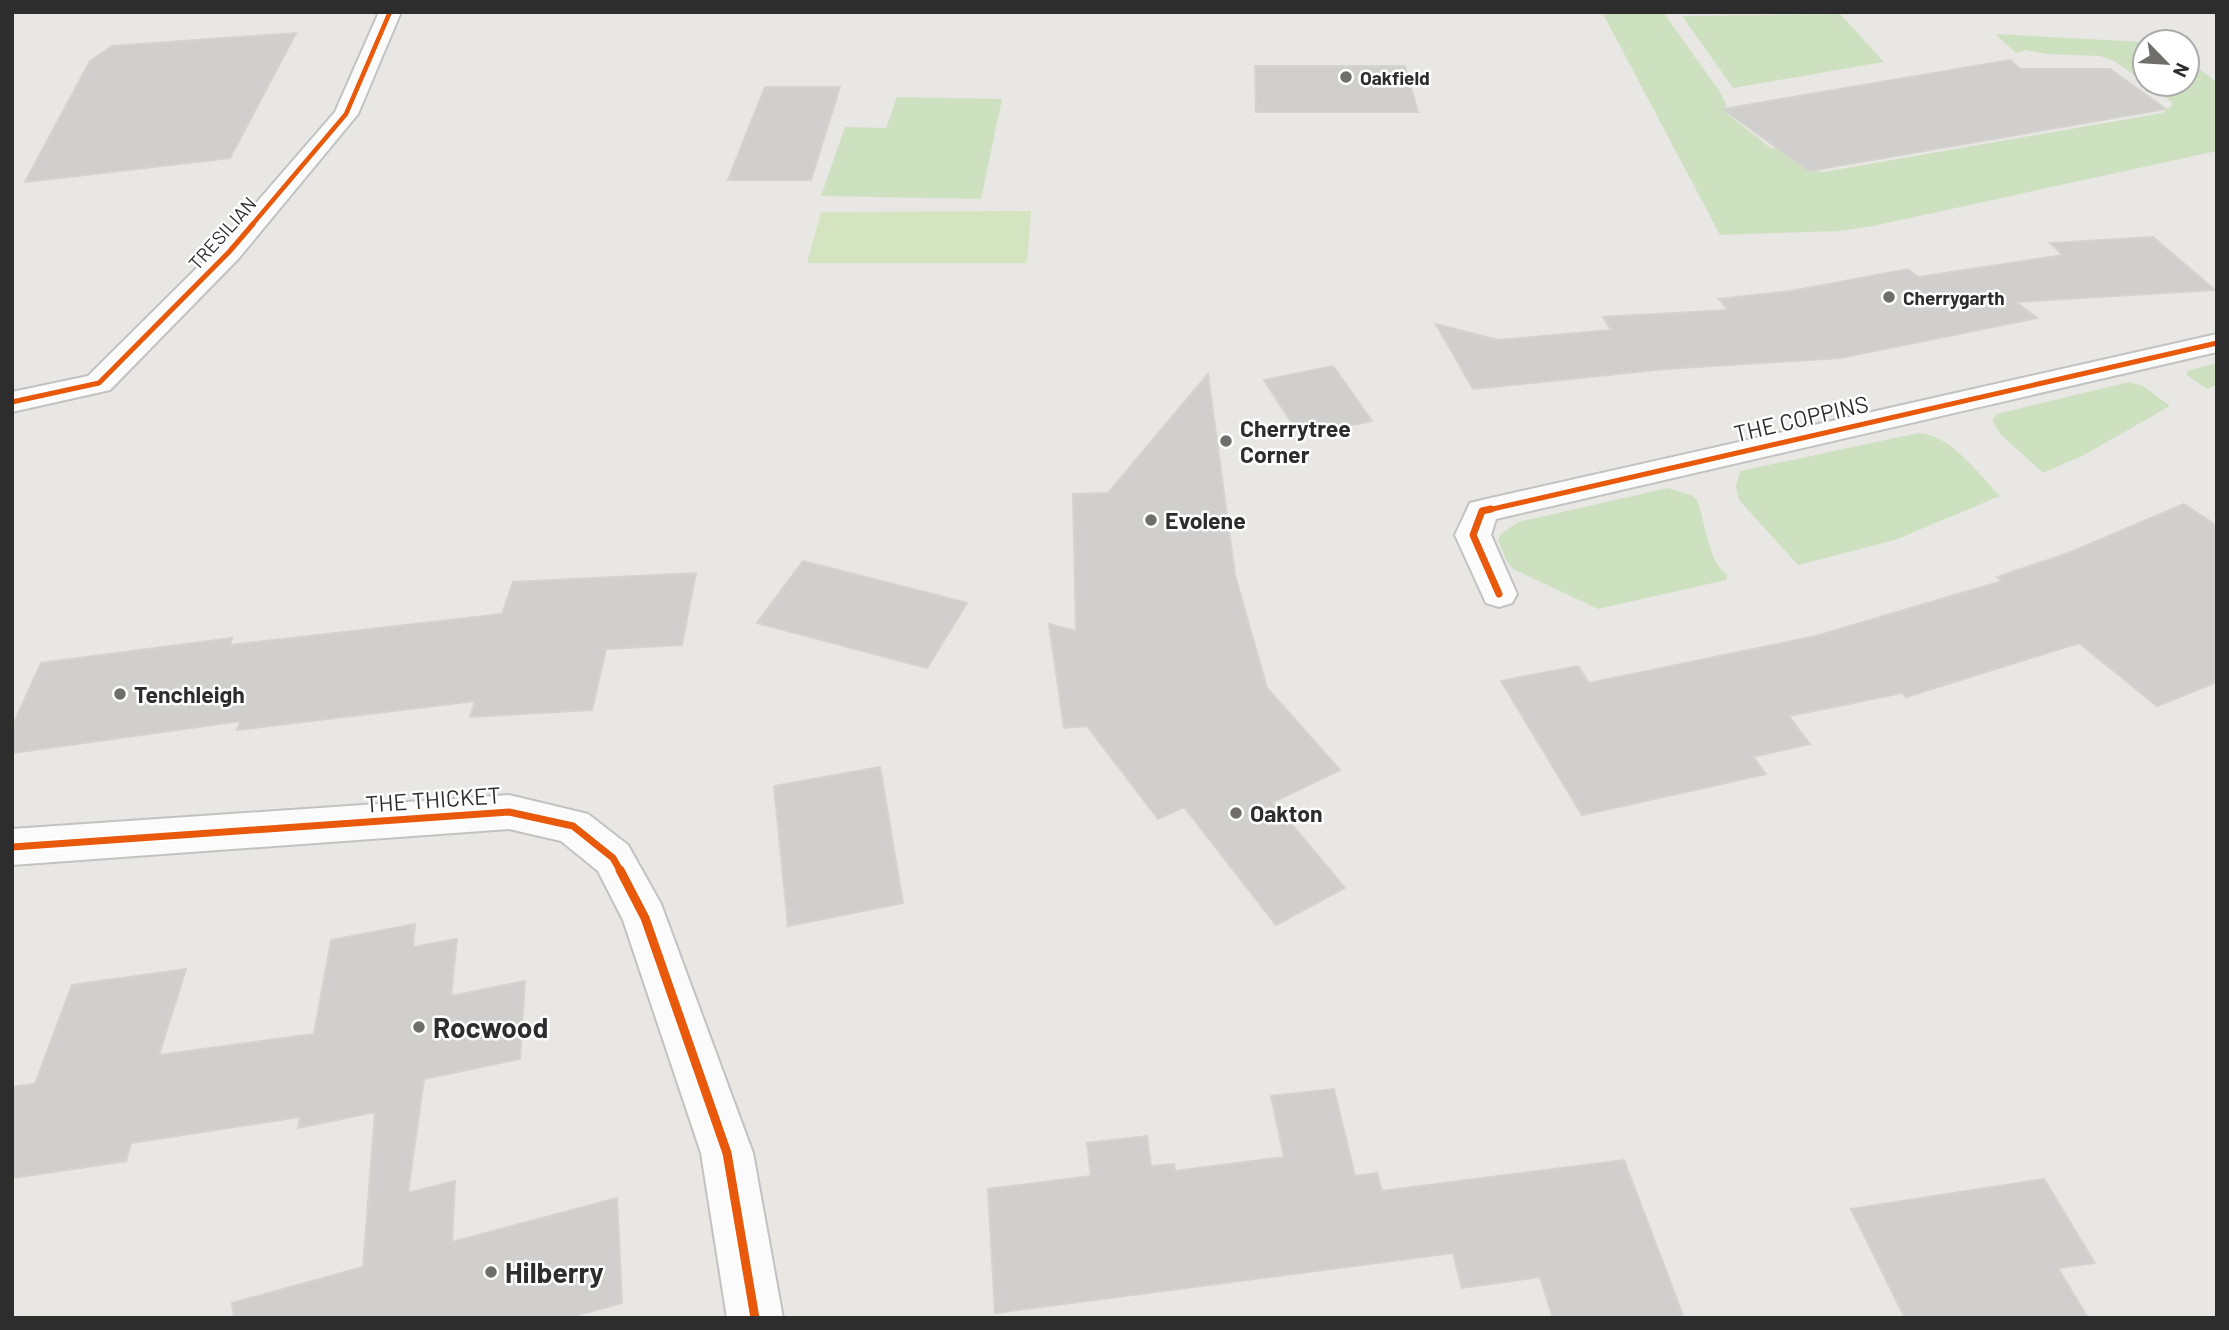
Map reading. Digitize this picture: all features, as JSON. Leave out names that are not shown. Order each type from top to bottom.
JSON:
[{"type":"street","name":"TRESILIAN","points":[[12,402],[99,383],[229,252],[346,114],[390,12]]},
{"type":"street","name":"THE COPPINS","points":[[1499,594],[1473,535],[1482,511],[2217,343]]},
{"type":"street","name":"THE THICKET","points":[[12,847],[509,812],[573,826],[613,858],[645,918],[727,1153],[755,1318]]},
{"type":"green space","points":[[1602,12],[1663,12],[1720,92],[1726,104],[1726,113],[1772,149],[1779,147],[1807,169],[1823,172],[2162,113],[2172,106],[2172,102],[2166,98],[2201,98],[2201,70],[2217,82],[2217,151],[1873,226],[1839,231],[1720,235]]},
{"type":"green space","points":[[1840,14],[1884,62],[1733,88],[1682,16]]},
{"type":"green space","points":[[1995,34],[2131,41],[2131,73],[2116,62],[2100,56],[2046,54],[2025,50],[2016,53]]},
{"type":"green space","points":[[897,97],[1002,99],[981,199],[821,196],[845,127],[886,128]]},
{"type":"green space","points":[[1031,211],[1027,263],[807,263],[821,212]]},
{"type":"green space","points":[[2217,363],[2217,385],[2207,389],[2187,375],[2187,371]]},
{"type":"green space","points":[[2129,382],[2143,386],[2170,406],[2084,455],[2043,473],[2000,434],[1992,420],[1997,414]]},
{"type":"green space","points":[[1918,433],[1942,440],[1953,448],[2000,496],[1895,540],[1798,565],[1739,500],[1736,487],[1740,471]]},
{"type":"green space","points":[[1668,488],[1691,495],[1697,500],[1711,550],[1720,568],[1727,575],[1726,580],[1598,609],[1513,569],[1507,562],[1498,540],[1501,534],[1518,522]]},
{"type":"building","points":[[296,33],[230,158],[25,182],[90,61],[112,46]]},
{"type":"building","points":[[2010,60],[2020,69],[2110,69],[2131,84],[2131,98],[2151,98],[2166,109],[1809,171],[1723,109]]},
{"type":"building","points":[[1255,66],[1405,66],[1418,112],[1256,112]]},
{"type":"building","points":[[765,87],[840,87],[811,180],[728,180]]},
{"type":"building","points":[[2153,237],[2215,290],[2016,302],[2037,318],[1840,358],[1665,369],[1473,389],[1436,324],[1498,340],[1611,330],[1603,317],[1728,310],[1719,299],[1791,291],[1908,269],[1918,277],[2063,255],[2050,243]]},
{"type":"building","points":[[1333,366],[1372,421],[1300,436],[1264,380]]},
{"type":"building","points":[[1208,374],[1235,575],[1267,688],[1340,770],[1273,802],[1345,888],[1276,925],[1184,807],[1158,819],[1087,726],[1064,728],[1049,624],[1076,631],[1073,494],[1108,493]]},
{"type":"building","points":[[2184,504],[2217,526],[2217,682],[2157,706],[2079,643],[1906,697],[1902,693],[1789,716],[1810,744],[1753,757],[1766,774],[1582,815],[1501,681],[1578,666],[1589,683],[1816,636],[2002,581],[1997,577],[2066,554]]},
{"type":"building","points":[[803,561],[967,603],[927,668],[757,623]]},
{"type":"building","points":[[696,573],[682,645],[606,649],[592,710],[470,717],[475,701],[237,730],[241,721],[12,753],[12,727],[41,663],[232,638],[230,645],[502,614],[513,582]]},
{"type":"building","points":[[880,767],[903,903],[788,926],[774,786]]},
{"type":"building","points":[[415,924],[413,947],[457,939],[451,996],[525,981],[520,1059],[424,1079],[408,1193],[455,1181],[452,1242],[617,1198],[622,1303],[568,1318],[234,1318],[232,1303],[363,1267],[368,1203],[371,1202],[368,1202],[375,1112],[298,1128],[300,1117],[131,1143],[126,1161],[12,1178],[12,1087],[35,1084],[72,985],[186,969],[159,1055],[314,1034],[331,940]]},
{"type":"building","points":[[1334,1089],[1355,1176],[1377,1173],[1382,1191],[1624,1160],[1684,1318],[1553,1318],[1540,1277],[1462,1288],[1453,1253],[995,1313],[988,1189],[1091,1176],[1087,1143],[1147,1136],[1151,1166],[1174,1164],[1175,1171],[1284,1157],[1271,1096]]},
{"type":"building","points":[[2044,1179],[2095,1263],[2058,1268],[2088,1318],[1905,1318],[1851,1209]]},
{"type":"cycle path","points":[[12,402],[99,383],[229,252],[346,114],[390,12]]},
{"type":"cycle path","points":[[1499,594],[1473,535],[1482,511],[2217,343]]},
{"type":"cycle path","points":[[12,847],[509,812],[573,826],[613,858],[645,918],[727,1153],[755,1318]]},
{"type":"place","name":"Oakfield","points":[[1346,77]]},
{"type":"place","name":"Cherrygarth","points":[[1889,297]]},
{"type":"place","name":"Cherrytree Corner","points":[[1226,441]]},
{"type":"place","name":"Evolene","points":[[1151,520]]},
{"type":"place","name":"Tenchleigh","points":[[120,694]]},
{"type":"place","name":"Oakton","points":[[1236,813]]},
{"type":"place","name":"Rocwood","points":[[419,1027]]},
{"type":"place","name":"Hilberry","points":[[491,1272]]}]
